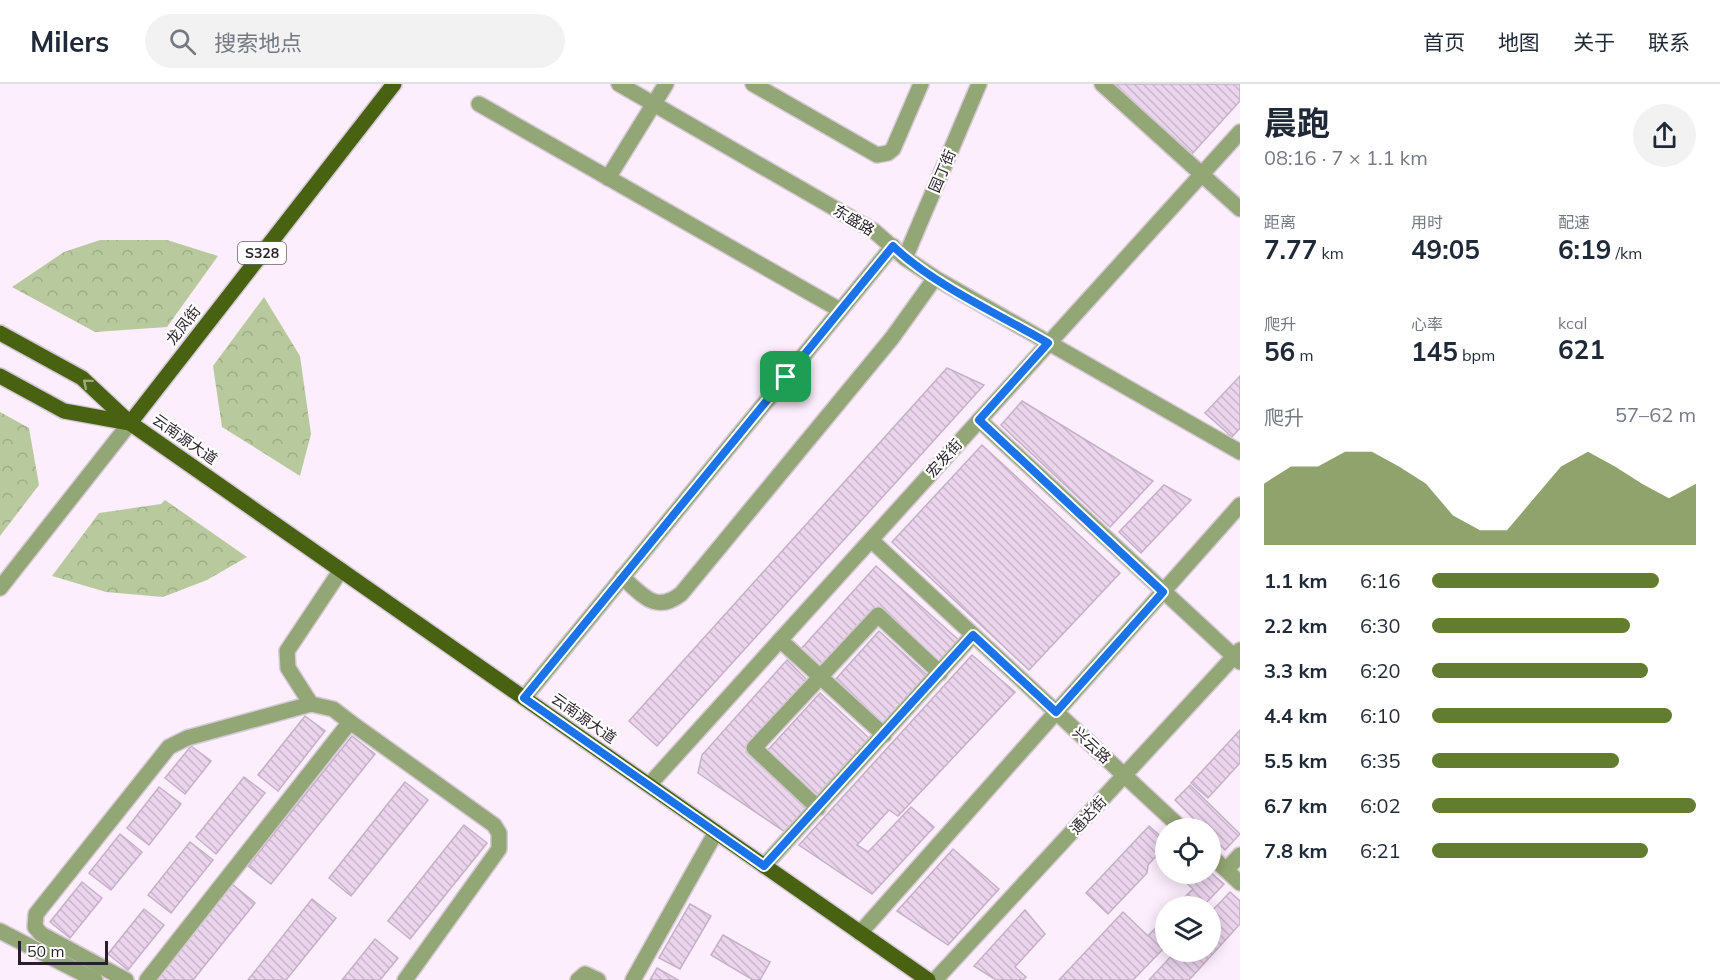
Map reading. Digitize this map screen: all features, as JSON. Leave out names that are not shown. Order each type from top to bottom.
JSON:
[{"type":"main road","name":"龙凤街","points":[[130,423],[394,84]]},
{"type":"main road","name":"云南源大道","points":[[0,333],[82,378],[130,423],[928,980]]},
{"type":"main road","name":"云南源大道","points":[[0,376],[64,411],[130,423]]},
{"type":"street","name":"东盛路","points":[[619,84],[874,231],[905,258],[935,278],[1240,452]]},
{"type":"street","points":[[608,178],[666,84]]},
{"type":"street","points":[[753,84],[868,152],[884,155],[893,148],[921,84]]},
{"type":"street","name":"园丁街","points":[[905,258],[979,84]]},
{"type":"street","points":[[1102,84],[1240,209]]},
{"type":"street","points":[[479,104],[840,310]]},
{"type":"street","name":"宏发街","points":[[649,785],[1240,132]]},
{"type":"street","points":[[524,698],[893,246]]},
{"type":"street","points":[[622,578],[653,602],[662,604],[681,594],[892,339],[935,278]]},
{"type":"street","points":[[979,420],[1163,592],[1238,656]]},
{"type":"street","name":"龙凤街","points":[[0,588],[130,423]]},
{"type":"street","points":[[860,933],[1240,505]]},
{"type":"street","name":"兴云路","points":[[871,540],[1170,818]]},
{"type":"street","points":[[311,704],[288,668],[287,651],[341,570]]},
{"type":"street","points":[[819,808],[754,748],[878,615],[940,673]]},
{"type":"street","points":[[764,866],[819,808],[973,635]]},
{"type":"street","points":[[780,640],[884,735]]},
{"type":"street","name":"通达街","points":[[935,980],[1124,775],[1238,656]]},
{"type":"street","points":[[126,980],[40,934],[35,927],[36,914],[169,747],[187,738],[311,704],[333,709],[494,825],[499,833],[499,849],[405,980]]},
{"type":"street","points":[[147,980],[350,722]]},
{"type":"street","points":[[633,980],[716,832]]},
{"type":"street","points":[[1226,870],[1240,855]]},
{"type":"street","points":[[1221,865],[1240,883]]},
{"type":"street","points":[[1,933],[95,980]]},
{"type":"street","points":[[578,980],[585,974],[598,980]]},
{"type":"green space","points":[[100,240],[167,240],[218,256],[167,327],[95,332],[12,287],[64,252]]},
{"type":"green space","points":[[264,297],[300,356],[311,434],[300,476],[222,427],[213,366]]},
{"type":"green space","points":[[0,412],[29,428],[39,485],[0,536]]},
{"type":"green space","points":[[165,500],[247,557],[207,580],[163,597],[106,592],[52,576],[99,513],[161,504]]},
{"type":"building","points":[[1114,84],[1240,84],[1240,101],[1192,154]]},
{"type":"building","points":[[947,368],[984,385],[657,746],[629,721]]},
{"type":"building","points":[[1240,376],[1240,428],[1232,437],[1205,413]]},
{"type":"building","points":[[1022,401],[1153,481],[1110,527],[1001,425]]},
{"type":"building","points":[[982,445],[1120,573],[1029,670],[892,542]]},
{"type":"building","points":[[1164,485],[1191,500],[1141,553],[1119,532]]},
{"type":"building","points":[[876,566],[961,642],[939,666],[875,609],[822,668],[801,649]]},
{"type":"building","points":[[879,631],[927,675],[884,724],[835,680]]},
{"type":"building","points":[[972,655],[1015,692],[898,816],[889,810],[857,845],[868,852],[911,807],[934,827],[872,894],[799,845]]},
{"type":"building","points":[[787,660],[810,683],[746,752],[806,808],[785,832],[698,773],[702,755]]},
{"type":"building","points":[[820,693],[869,738],[816,796],[767,751]]},
{"type":"building","points":[[305,716],[325,731],[278,791],[258,775]]},
{"type":"building","points":[[1240,730],[1240,763],[1208,798],[1191,783]]},
{"type":"building","points":[[352,736],[375,754],[271,884],[248,866]]},
{"type":"building","points":[[191,746],[211,761],[185,794],[165,778]]},
{"type":"building","points":[[244,777],[265,793],[216,854],[196,837]]},
{"type":"building","points":[[405,782],[428,800],[351,896],[329,878]]},
{"type":"building","points":[[1190,785],[1240,834],[1225,850],[1221,846],[1221,818],[1193,818],[1175,800]]},
{"type":"building","points":[[159,787],[181,804],[149,845],[127,828]]},
{"type":"building","points":[[464,825],[487,843],[410,939],[388,921]]},
{"type":"building","points":[[1149,826],[1155,831],[1155,857],[1148,865],[1147,873],[1108,914],[1086,893]]},
{"type":"building","points":[[120,834],[142,852],[111,890],[89,873]]},
{"type":"building","points":[[190,842],[213,860],[171,913],[148,895]]},
{"type":"building","points":[[953,849],[999,889],[948,945],[897,911]]},
{"type":"building","points":[[1221,881],[1224,884],[1213,896],[1186,896],[1193,889],[1188,884],[1221,884]]},
{"type":"building","points":[[82,882],[102,898],[70,938],[50,922]]},
{"type":"building","points":[[232,884],[255,903],[193,980],[156,980]]},
{"type":"building","points":[[1230,892],[1240,901],[1240,924],[1221,945],[1221,901]]},
{"type":"building","points":[[312,899],[336,918],[286,980],[248,980]]},
{"type":"building","points":[[690,904],[711,916],[680,969],[659,958]]},
{"type":"building","points":[[144,909],[164,925],[128,970],[108,954]]},
{"type":"building","points":[[1025,910],[1045,934],[1015,967],[1026,977],[1023,980],[996,980],[974,966]]},
{"type":"building","points":[[1123,912],[1148,936],[1155,929],[1155,957],[1133,980],[1059,980]]},
{"type":"building","points":[[723,935],[770,962],[760,980],[753,980],[711,955]]},
{"type":"building","points":[[375,939],[398,958],[380,980],[342,980]]},
{"type":"building","points":[[1166,962],[1205,962],[1189,980],[1149,980]]},
{"type":"building","points":[[657,968],[678,980],[650,980]]},
{"type":"route","points":[[893,246],[905,258],[935,278],[1048,343],[979,420],[1163,592],[1056,712],[973,635],[819,808],[764,866],[524,698],[786,377],[893,246]]}]
